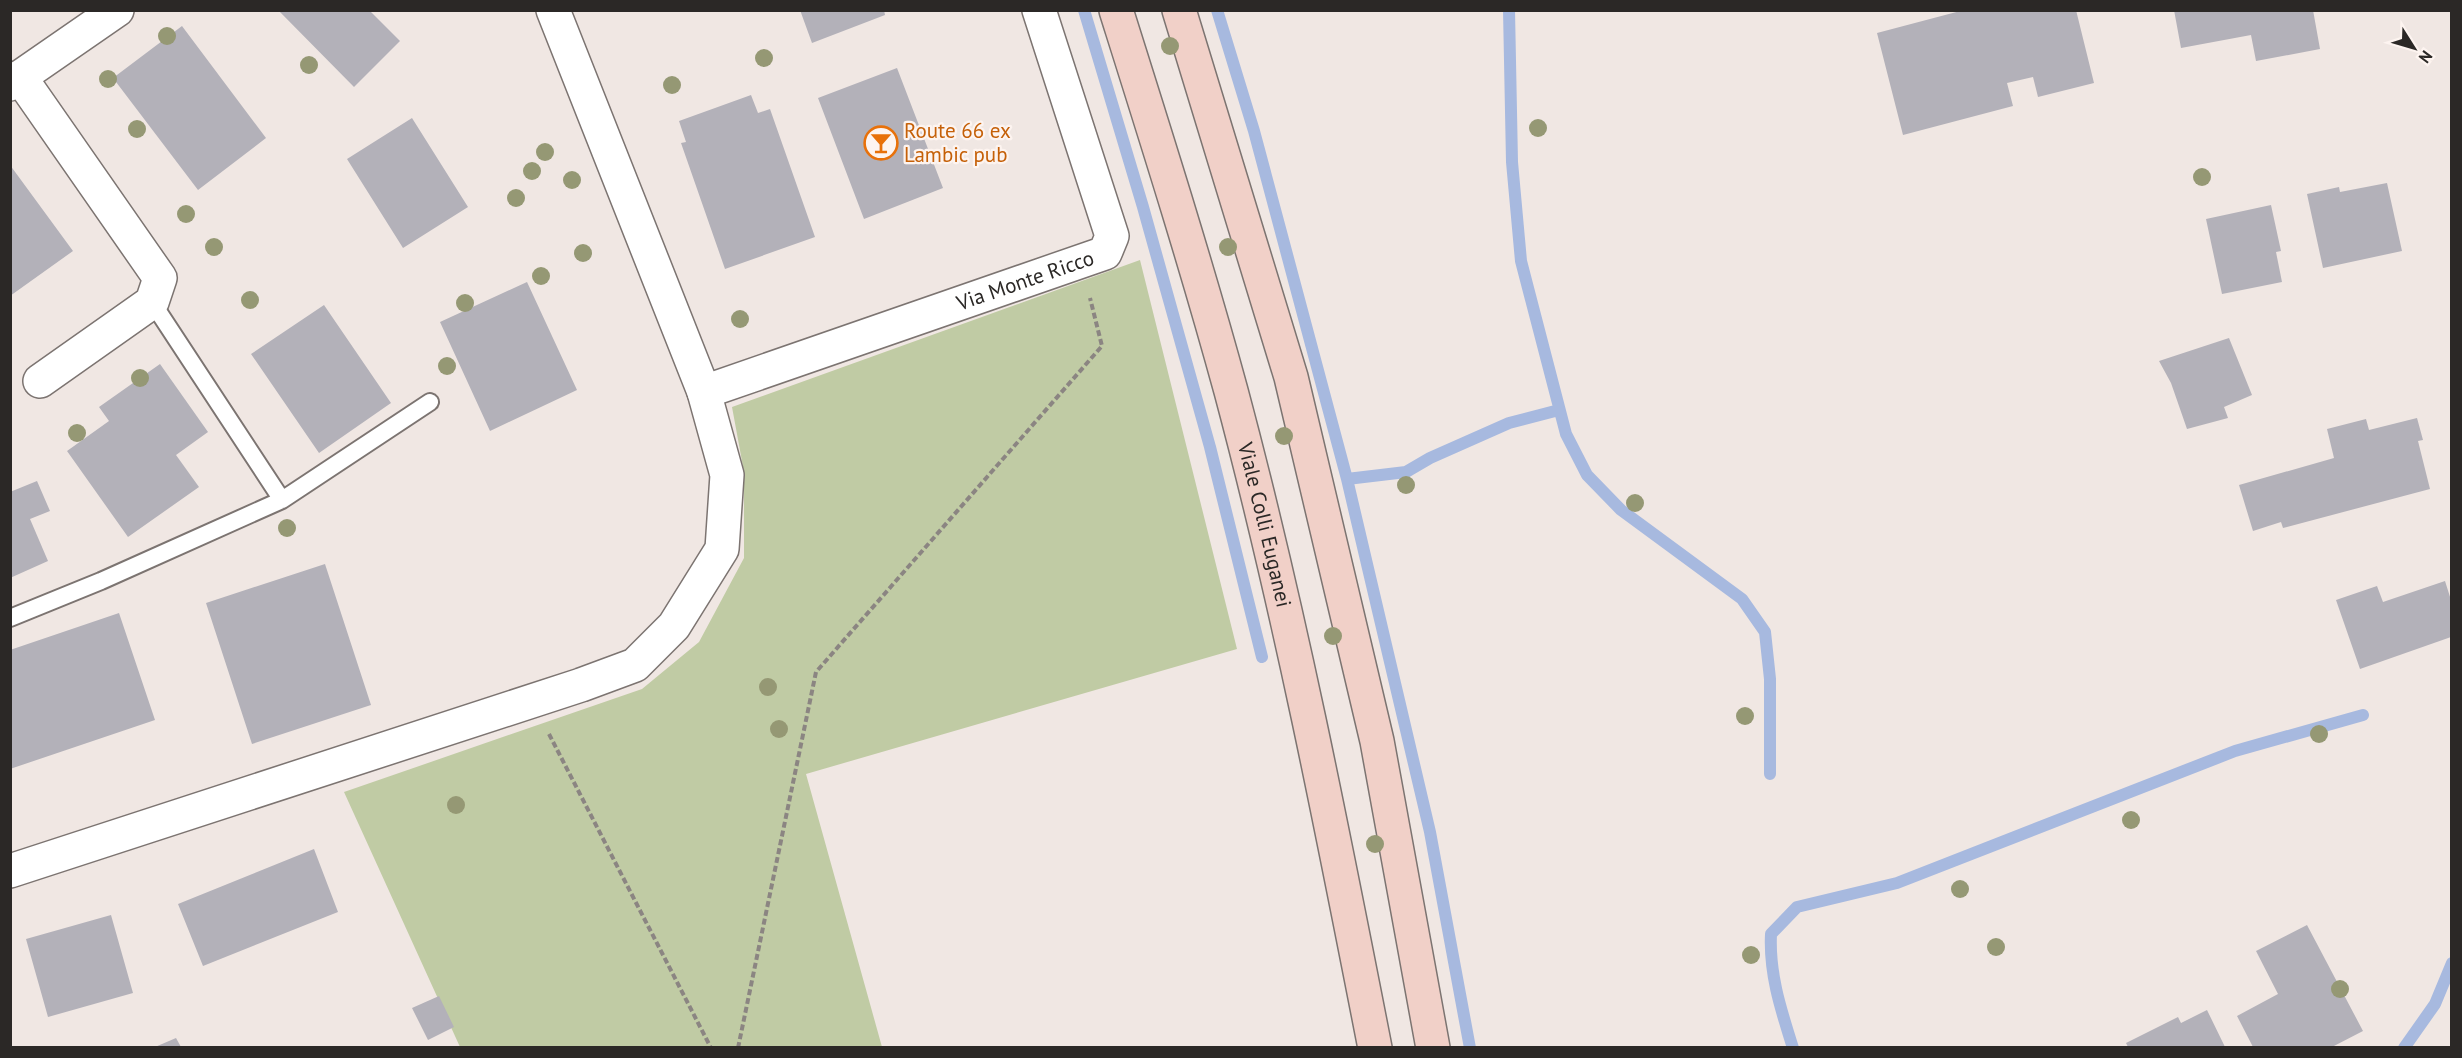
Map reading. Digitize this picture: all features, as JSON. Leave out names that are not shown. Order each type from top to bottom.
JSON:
[{"type":"main road","name":"Viale Colli Euganei","points":[[1116,10],[1167,171],[1231,392],[1318,756],[1374,1047]]},
{"type":"main road","points":[[1179,10],[1292,378],[1377,741],[1433,1047]]},
{"type":"street","points":[[40,381],[152,302],[160,278],[15,81],[117,10]]},
{"type":"street","points":[[10,871],[531,702],[635,665],[674,626],[722,549],[727,475],[704,393],[553,10]]},
{"type":"street","name":"Via Monte Ricco","points":[[704,393],[1106,253],[1112,236],[1039,10]]},
{"type":"lane","points":[[152,302],[282,500]]},
{"type":"lane","points":[[10,618],[101,581],[282,500],[430,402]]},
{"type":"path","points":[[738,1047],[816,672],[1102,346],[1081,262]]},
{"type":"path","points":[[531,702],[572,776],[711,1047]]},
{"type":"green space","points":[[1140,260],[1237,649],[806,774],[882,1047],[460,1047],[344,792],[642,689],[699,642],[744,558],[744,472],[732,407]]},
{"type":"building","points":[[278,10],[369,10],[400,41],[354,87]]},
{"type":"building","points":[[800,10],[884,10],[885,15],[812,43]]},
{"type":"building","points":[[1964,10],[2076,10],[2094,83],[2038,97],[2033,77],[2007,83],[2013,106],[1903,135],[1877,33]]},
{"type":"building","points":[[2174,10],[2313,10],[2320,49],[2256,61],[2251,35],[2181,48]]},
{"type":"building","points":[[182,26],[266,138],[198,190],[113,78]]},
{"type":"building","name":"Route 66 ex Lambic pub","points":[[897,68],[943,188],[864,219],[818,98]]},
{"type":"building","points":[[751,95],[758,113],[770,109],[815,237],[725,269],[681,143],[686,142],[679,121]]},
{"type":"building","points":[[412,118],[468,207],[403,248],[347,159]]},
{"type":"building","points":[[10,165],[73,251],[10,296]]},
{"type":"building","points":[[2387,183],[2402,251],[2323,268],[2307,194],[2339,187],[2340,192]]},
{"type":"building","points":[[2271,205],[2281,251],[2276,252],[2282,282],[2222,294],[2206,219]]},
{"type":"building","points":[[527,282],[577,390],[490,431],[440,322]]},
{"type":"building","points":[[324,305],[391,403],[319,453],[251,354]]},
{"type":"building","points":[[2229,338],[2252,395],[2224,407],[2228,418],[2187,429],[2171,383],[2159,361]]},
{"type":"building","points":[[160,364],[208,432],[176,455],[199,487],[128,537],[67,451],[109,421],[99,407]]},
{"type":"building","points":[[2417,418],[2423,440],[2418,441],[2430,489],[2283,528],[2281,522],[2253,531],[2239,485],[2334,458],[2327,429],[2366,419],[2369,430]]},
{"type":"building","points":[[37,481],[50,511],[30,519],[48,561],[10,578],[10,492]]},
{"type":"building","points":[[325,564],[371,705],[252,744],[206,603]]},
{"type":"building","points":[[2445,581],[2451,600],[2451,637],[2360,669],[2336,600],[2377,586],[2383,602]]},
{"type":"building","points":[[119,613],[155,720],[10,769],[10,650]]},
{"type":"building","points":[[314,849],[338,912],[203,966],[178,904]]},
{"type":"building","points":[[111,915],[133,993],[48,1017],[26,939]]},
{"type":"building","points":[[2307,925],[2363,1031],[2332,1047],[2253,1047],[2237,1016],[2278,994],[2256,951]]},
{"type":"building","points":[[439,996],[454,1027],[428,1040],[412,1008]]},
{"type":"building","points":[[2207,1010],[2225,1047],[2128,1047],[2126,1043],[2178,1017],[2181,1023]]},
{"type":"building","points":[[176,1038],[181,1047],[155,1047]]},
{"type":"waterway","points":[[1084,10],[1143,207],[1210,447],[1262,657]]},
{"type":"waterway","points":[[1217,10],[1254,131],[1347,479],[1430,832],[1470,1048]]},
{"type":"waterway","points":[[1509,10],[1512,162],[1521,261],[1566,434],[1587,475],[1621,510],[1742,599],[1765,632],[1770,679],[1770,774]]},
{"type":"waterway","points":[[1347,479],[1406,472],[1430,458],[1509,423],[1559,410]]},
{"type":"waterway","points":[[1793,1048],[1774,978],[1771,934],[1797,907],[1897,883],[2235,751],[2363,715]]},
{"type":"waterway","points":[[2404,1048],[2435,1004],[2452,963]]},
{"type":"place","name":"Route 66 ex Lambic pub","points":[[881,143]]}]
